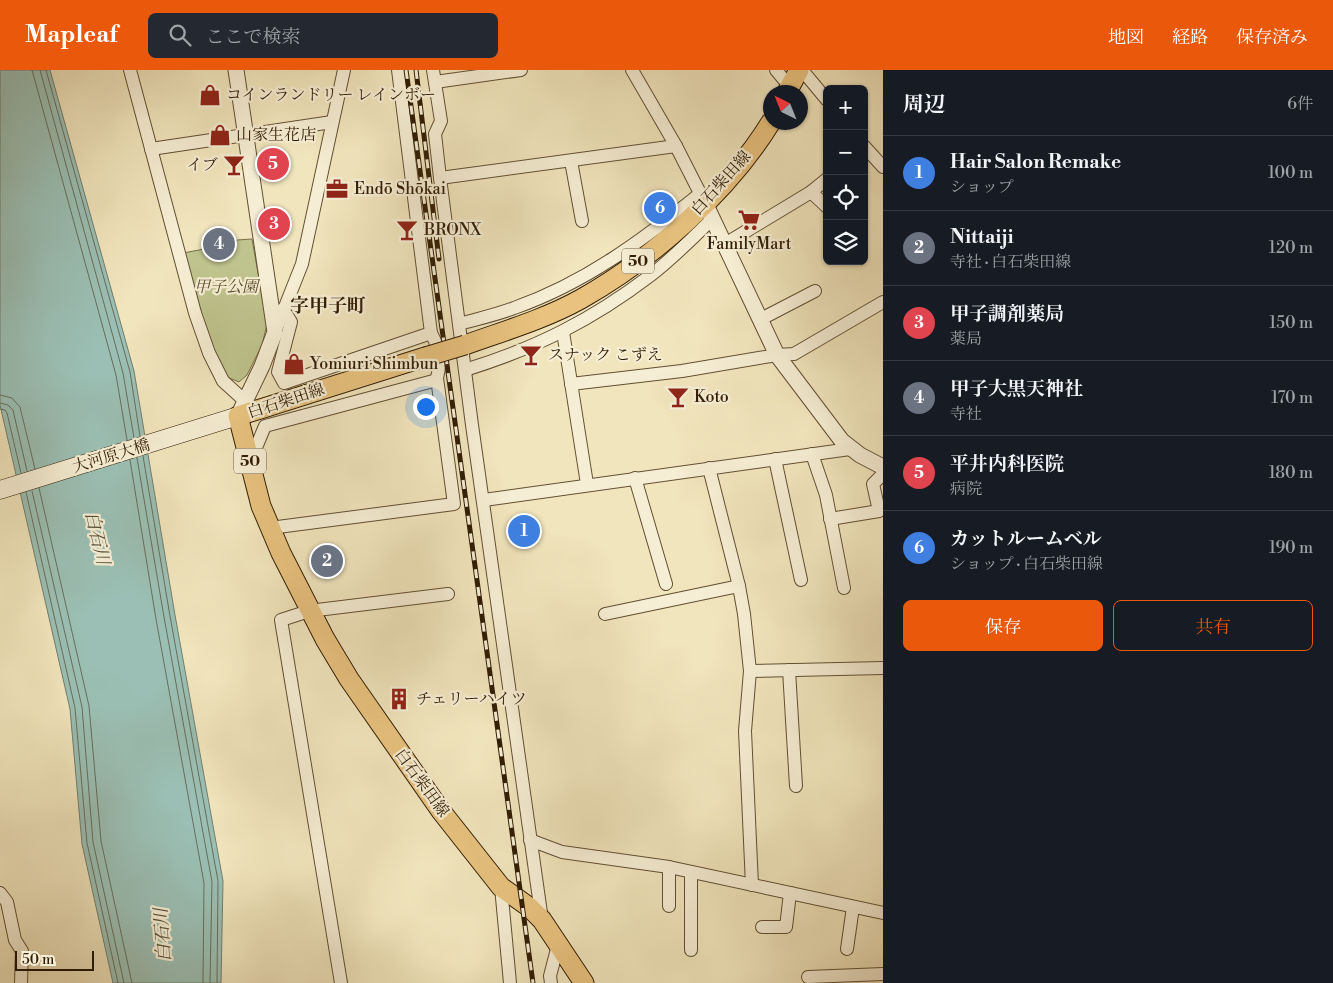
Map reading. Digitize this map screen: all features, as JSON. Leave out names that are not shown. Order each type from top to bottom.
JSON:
[{"type":"main road","points":[[792,85],[801,70]]},
{"type":"main road","name":"白石柴田線","points":[[584,983],[542,920],[502,887],[441,811],[349,679],[309,611],[270,528],[261,506],[235,413],[465,345],[540,319],[580,299],[624,272],[706,205],[744,160],[765,130]]},
{"type":"main road","name":"大河原大橋","points":[[0,490],[235,413]]},
{"type":"street","points":[[130,70],[195,313],[209,353],[223,381],[235,413]]},
{"type":"street","points":[[236,70],[275,332]]},
{"type":"street","points":[[235,413],[275,332],[302,264],[344,70]]},
{"type":"street","points":[[270,528],[454,504],[437,380],[440,367],[437,342],[431,333],[398,70]]},
{"type":"street","points":[[521,70],[434,76],[441,121],[435,134],[465,370],[542,920]]},
{"type":"street","points":[[632,70],[676,146],[777,355],[833,430],[850,448],[883,467]]},
{"type":"street","points":[[776,70],[786,85]]},
{"type":"street","points":[[801,70],[823,95]]},
{"type":"street","points":[[151,149],[332,122]]},
{"type":"street","points":[[440,178],[676,146]]},
{"type":"street","points":[[868,150],[883,167]]},
{"type":"street","points":[[571,161],[582,221]]},
{"type":"street","points":[[725,244],[811,192],[823,182]]},
{"type":"street","points":[[811,192],[823,203]]},
{"type":"street","points":[[459,324],[513,309],[585,277],[621,255],[649,234],[706,205]]},
{"type":"street","points":[[465,370],[501,359],[539,344],[595,314],[652,274],[706,205]]},
{"type":"street","points":[[761,320],[815,291]]},
{"type":"street","points":[[571,384],[682,371],[777,355],[794,354],[883,302]]},
{"type":"street","points":[[284,309],[291,322],[278,372],[284,383],[431,333]]},
{"type":"street","points":[[563,332],[587,484]]},
{"type":"street","points":[[250,462],[265,426],[437,380]]},
{"type":"street","points":[[484,500],[850,448]]},
{"type":"street","points":[[812,454],[826,495],[844,588]]},
{"type":"street","points":[[775,459],[801,580]]},
{"type":"street","points":[[710,468],[739,586],[750,671],[745,731],[752,885]]},
{"type":"street","points":[[830,519],[879,511],[873,484],[883,474]]},
{"type":"street","points":[[635,478],[666,584]]},
{"type":"street","points":[[605,614],[739,586]]},
{"type":"street","points":[[341,983],[281,620],[309,611],[448,594]]},
{"type":"street","points":[[750,671],[883,668]]},
{"type":"street","points":[[789,670],[796,786]]},
{"type":"street","points":[[530,840],[562,852],[669,867],[883,913]]},
{"type":"street","points":[[669,867],[669,906]]},
{"type":"street","points":[[691,872],[691,950]]},
{"type":"street","points":[[502,887],[510,983]]},
{"type":"street","points":[[0,893],[7,902],[15,940],[22,951],[21,983]]},
{"type":"street","points":[[762,927],[786,927],[790,893]]},
{"type":"street","points":[[847,949],[853,907]]},
{"type":"street","points":[[551,983],[550,976],[558,946]]},
{"type":"street","points":[[808,977],[883,974]]},
{"type":"green space","name":"甲子公園","points":[[252,239],[267,324],[262,345],[247,375],[239,382],[227,377],[212,348],[183,253],[215,247],[227,251],[237,240]]},
{"type":"water","name":"白石川","points":[[0,70],[50,70],[134,371],[175,615],[223,881],[221,983],[113,983],[82,844],[70,709],[0,405]]},
{"type":"railway","points":[[406,70],[533,983]]},
{"type":"railway","points":[[416,70],[439,259]]},
{"type":"place","name":"コインランドリー レインボー","points":[[210,95]]},
{"type":"place","name":"山家生花店","points":[[220,135]]},
{"type":"place","name":"平井内科医院","points":[[273,164]]},
{"type":"place","name":"イブ","points":[[234,165]]},
{"type":"place","name":"Endō Shōkai","points":[[337,189]]},
{"type":"place","name":"カットルームベル","points":[[660,208]]},
{"type":"place","name":"FamilyMart","points":[[749,220]]},
{"type":"place","name":"甲子調剤薬局","points":[[274,224]]},
{"type":"place","name":"BRONX","points":[[407,230]]},
{"type":"place","name":"甲子大黒天神社","points":[[219,244]]},
{"type":"place","name":"スナック こずえ","points":[[531,355]]},
{"type":"place","name":"Yomiuri Shimbun","points":[[294,364]]},
{"type":"place","name":"Koto","points":[[678,397]]},
{"type":"place","name":"Hair Salon Remake","points":[[524,531]]},
{"type":"place","name":"Nittaiji","points":[[327,561]]},
{"type":"place","name":"チェリーハイツ","points":[[399,699]]},
{"type":"district","name":"字甲子町","points":[[328,306]]}]
